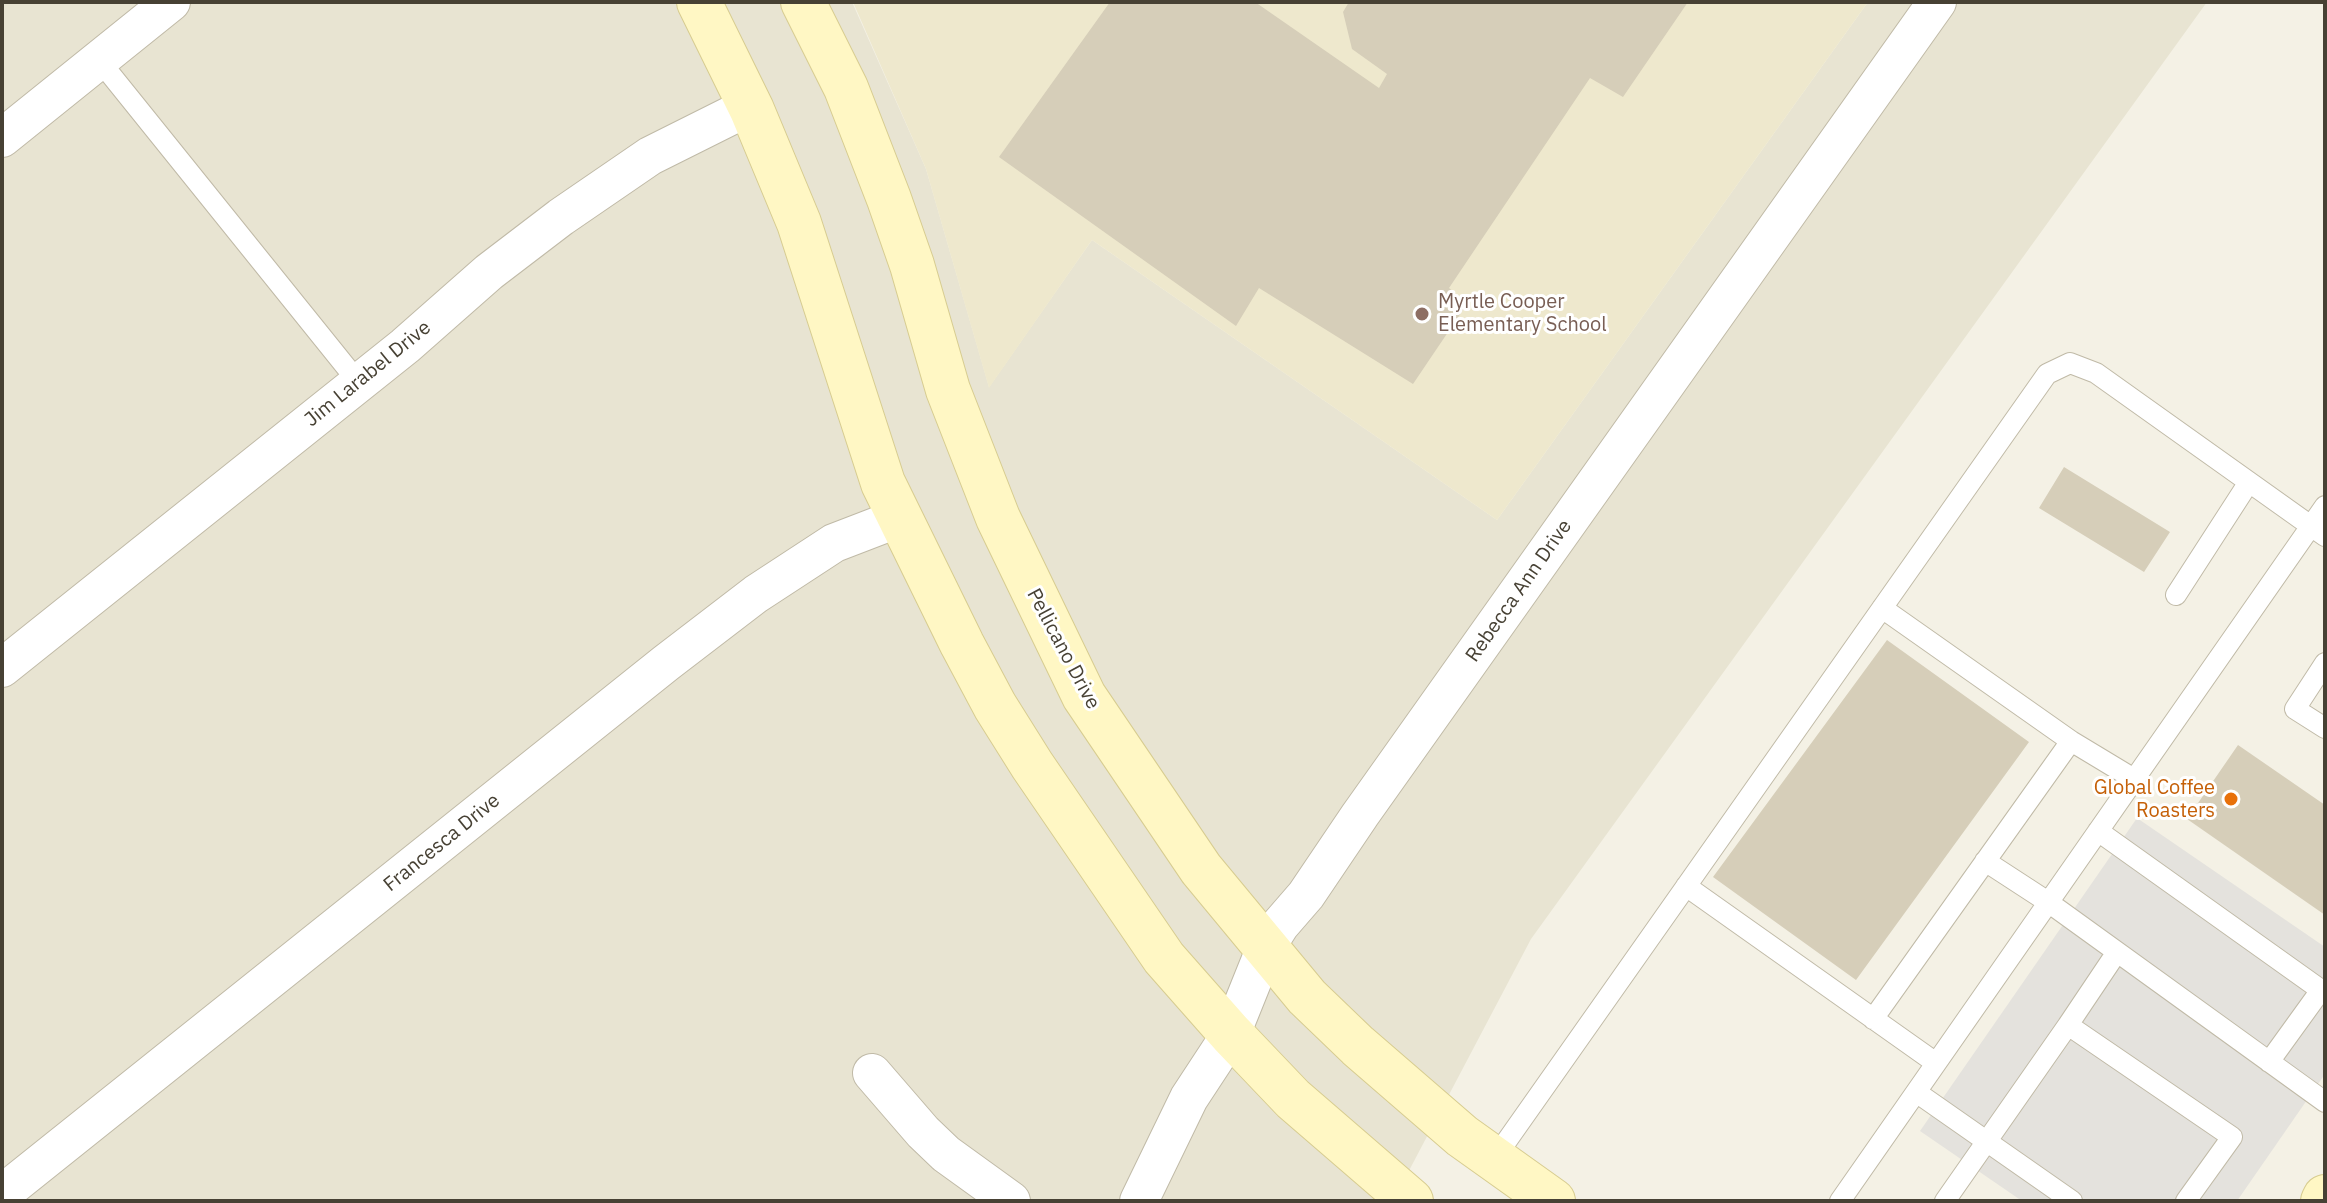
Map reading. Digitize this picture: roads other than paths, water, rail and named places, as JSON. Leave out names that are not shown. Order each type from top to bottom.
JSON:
[{"type":"main road","points":[[699,2],[752,110],[799,223],[869,445],[899,518],[962,644],[1032,765],[1164,958],[1293,1099],[1411,1201]]},
{"type":"main road","name":"Pellicano Drive","points":[[803,2],[846,88],[889,199],[912,265],[948,390],[998,518],[1084,696],[1201,869],[1307,997],[1358,1046],[1462,1136],[1553,1201]]},
{"type":"street","points":[[2,138],[171,2]]},
{"type":"street","name":"Rebecca Ann Drive","points":[[1139,1201],[1189,1098],[1231,1034],[1266,947],[1280,925],[1306,895],[1937,2]]},
{"type":"street","name":"Jim Larabel Drive","points":[[2,668],[359,383],[489,272],[561,217],[650,156],[730,116],[752,110]]},
{"type":"street","name":"Francesca Drive","points":[[2,1194],[756,594],[834,543],[899,518]]},
{"type":"street","points":[[872,1073],[946,1154],[1011,1201]]},
{"type":"lane","points":[[99,60],[359,383]]},
{"type":"lane","points":[[1494,1159],[2047,374],[2070,363],[2096,373],[2318,531]]},
{"type":"lane","points":[[2176,595],[2249,482]]},
{"type":"lane","points":[[1840,1201],[2134,779],[2318,531],[2325,506]]},
{"type":"lane","points":[[1882,608],[2071,741],[2134,779]]},
{"type":"lane","points":[[2325,663],[2295,709],[2325,728]]},
{"type":"lane","points":[[1873,1019],[2071,741]]},
{"type":"lane","points":[[2098,831],[2321,990],[2269,1062]]},
{"type":"lane","points":[[1985,861],[2048,902],[2325,1102]]},
{"type":"lane","points":[[1686,886],[1936,1063]]},
{"type":"lane","points":[[1945,1201],[2117,952]]},
{"type":"lane","points":[[2068,1025],[2232,1137],[2186,1201]]},
{"type":"lane","points":[[1916,1092],[2072,1201]]},
{"type":"place","name":"Myrtle Cooper Elementary School","points":[[1422,314]]},
{"type":"place","name":"Global Coffee Roasters","points":[[2231,799]]}]
